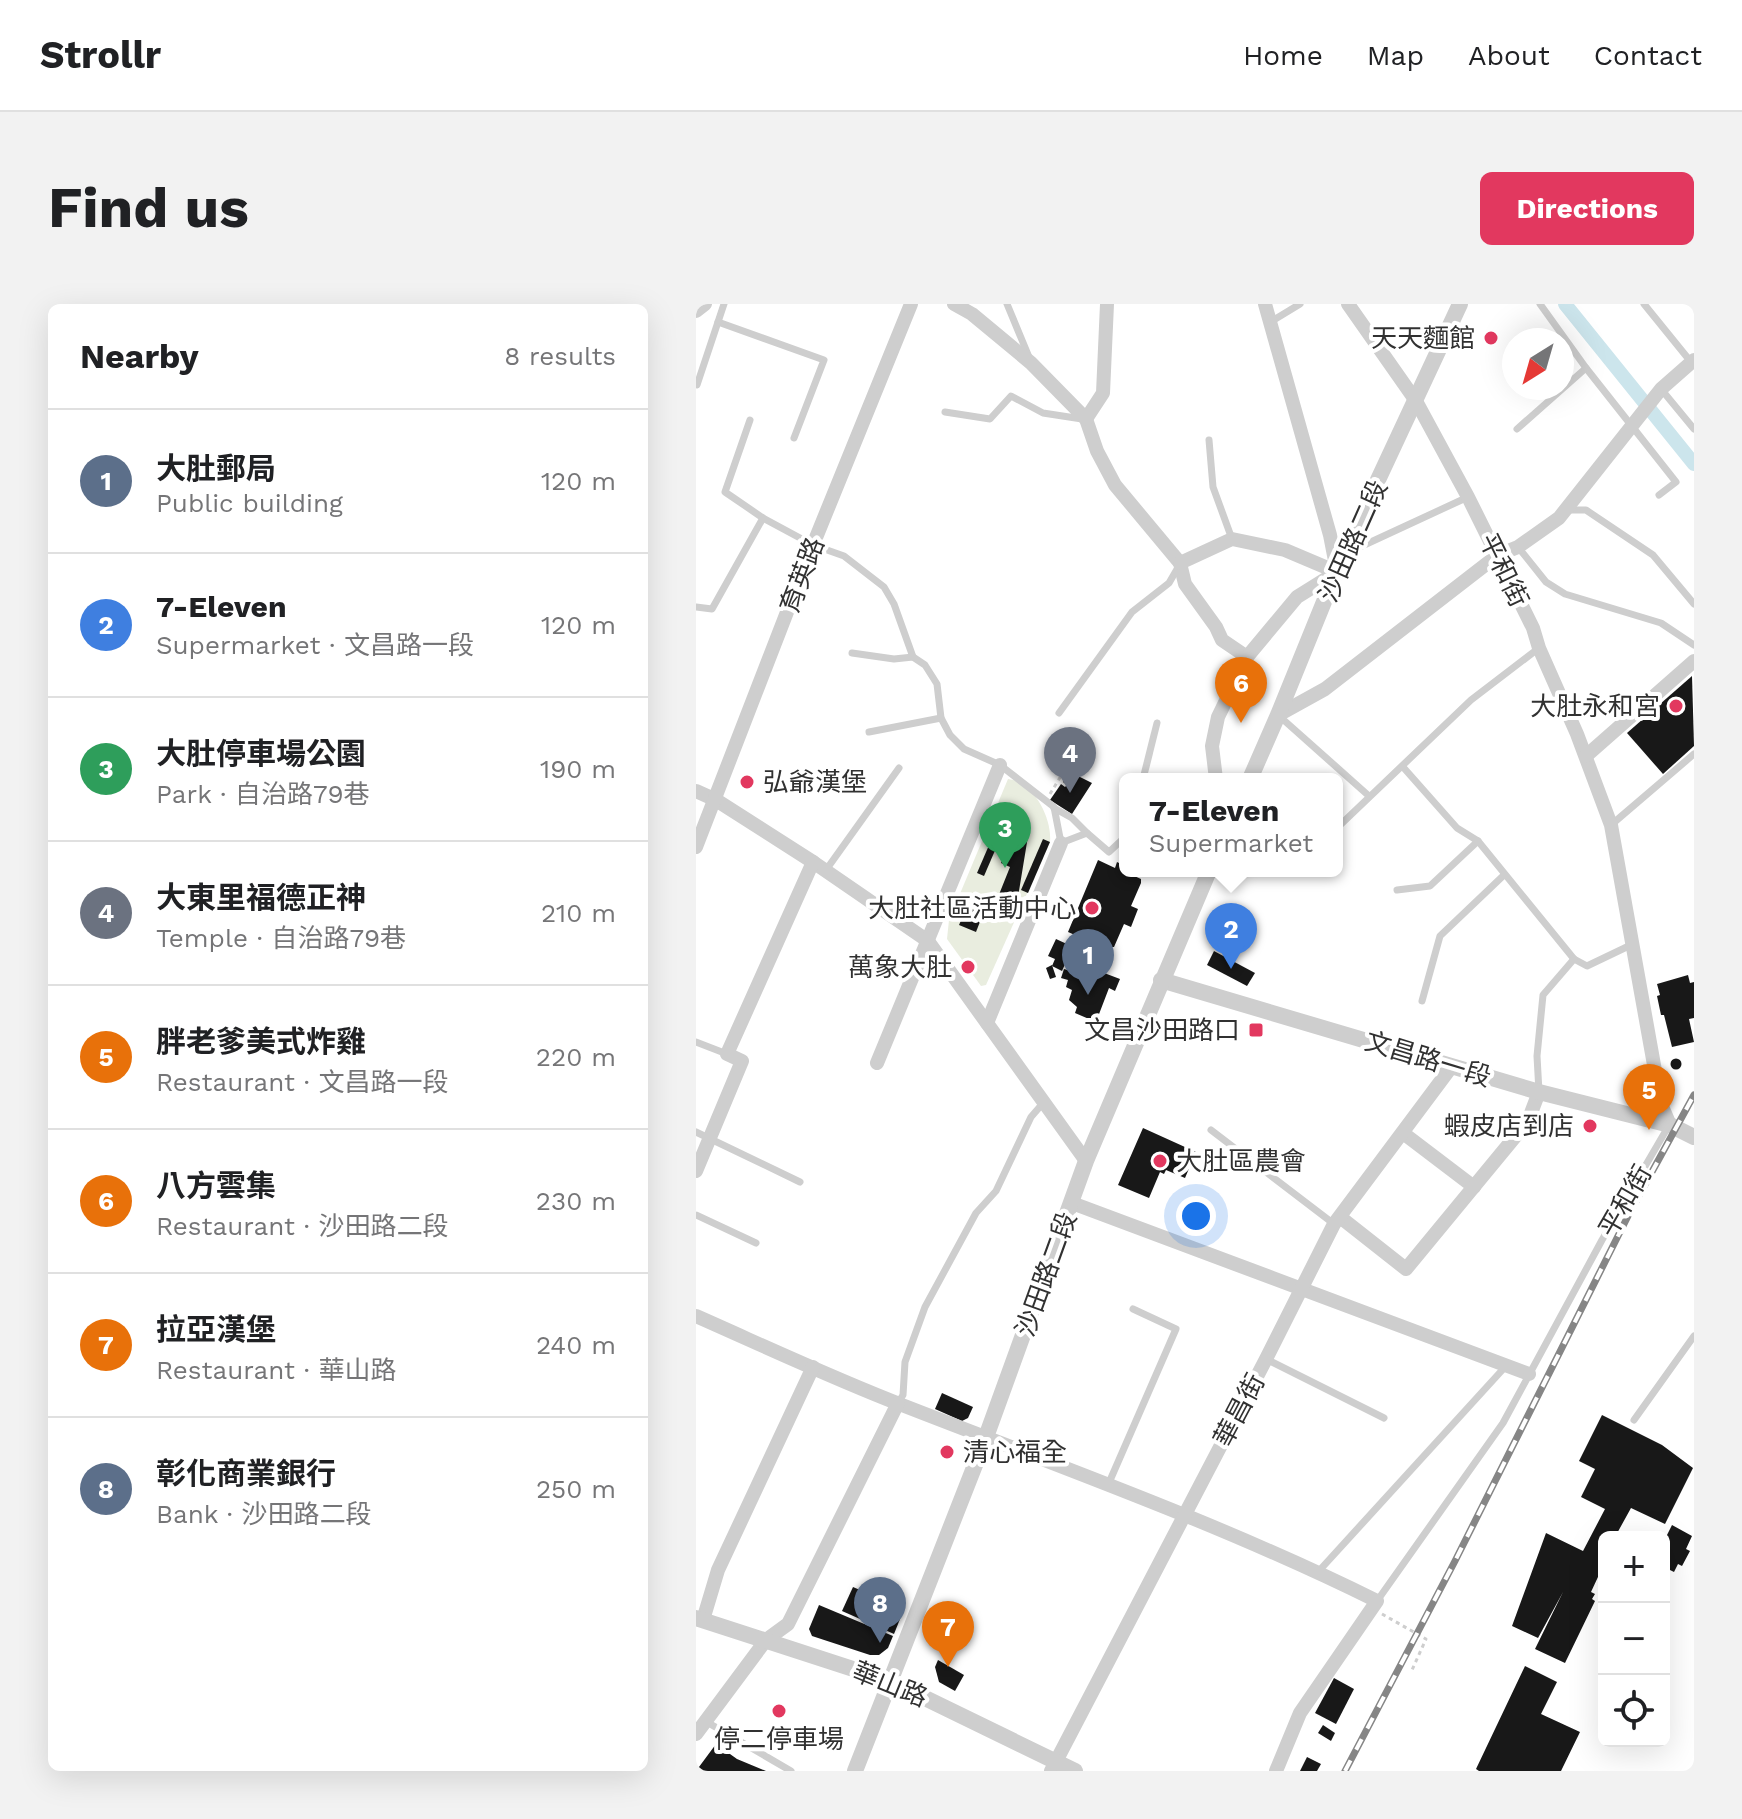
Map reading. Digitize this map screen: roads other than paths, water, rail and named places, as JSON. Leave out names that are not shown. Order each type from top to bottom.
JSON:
[{"type":"street","points":[[696,311],[705,304]]},
{"type":"street","name":"育英路","points":[[696,847],[911,304]]},
{"type":"street","points":[[954,304],[972,314],[1031,363],[1086,419],[1097,451],[1115,485],[1180,563],[1185,584],[1222,640],[1247,657]]},
{"type":"street","points":[[1086,419],[1103,393],[1107,304]]},
{"type":"street","points":[[1265,304],[1330,535],[1337,572]]},
{"type":"street","name":"平和街","points":[[1348,304],[1416,401],[1468,497],[1533,628],[1586,756],[1611,825],[1661,1104],[1670,1125]]},
{"type":"street","name":"沙田路二段","points":[[1253,773],[1343,555],[1460,304]]},
{"type":"street","points":[[1278,715],[1325,689],[1498,555],[1518,547],[1559,518],[1661,389],[1692,361]]},
{"type":"street","points":[[1180,563],[1232,539],[1285,550],[1337,572]]},
{"type":"street","points":[[1215,773],[1212,746],[1218,717],[1247,657],[1297,597],[1337,572]]},
{"type":"street","points":[[1586,756],[1694,661]]},
{"type":"street","points":[[877,1063],[1000,765]]},
{"type":"street","points":[[696,791],[716,800],[928,941],[1086,1161]]},
{"type":"street","points":[[987,1023],[1061,843]]},
{"type":"street","points":[[696,1171],[703,1135],[742,1061],[727,1054],[819,867]]},
{"type":"street","name":"沙田路二段","points":[[855,1771],[986,1437],[1086,1161],[1206,877]]},
{"type":"street","name":"文昌路一段","points":[[1161,980],[1539,1092],[1670,1125],[1694,1137]]},
{"type":"street","name":"華昌街","points":[[1054,1766],[1337,1221],[1452,1066]]},
{"type":"street","points":[[1337,1221],[1406,1269],[1528,1121],[1539,1092]]},
{"type":"street","points":[[1403,1133],[1474,1187]]},
{"type":"street","points":[[1072,1203],[1529,1374]]},
{"type":"street","points":[[696,1316],[898,1403],[1318,1572],[1374,1605]]},
{"type":"street","points":[[700,1619],[718,1570],[813,1367]]},
{"type":"street","points":[[701,1727],[766,1640],[788,1624],[898,1403]]},
{"type":"street","name":"平和街","points":[[1276,1771],[1300,1713],[1374,1605]]},
{"type":"street","name":"華山路","points":[[700,1619],[890,1681],[1054,1766],[1075,1771]]},
{"type":"lane","points":[[697,385],[724,304]]},
{"type":"lane","points":[[1007,304],[1031,363]]},
{"type":"lane","points":[[1272,321],[1300,304]]},
{"type":"lane","points":[[1540,304],[1676,482],[1659,495]]},
{"type":"lane","points":[[1644,304],[1692,361]]},
{"type":"lane","points":[[718,322],[824,360],[794,438]]},
{"type":"lane","points":[[1517,429],[1586,368]]},
{"type":"lane","points":[[1661,389],[1694,429]]},
{"type":"lane","points":[[945,412],[990,419],[1011,396],[1043,413],[1086,419]]},
{"type":"lane","points":[[750,420],[725,492],[763,518],[813,545],[844,556],[884,587],[894,604],[913,657],[925,665],[937,684],[941,718],[950,735],[964,749],[1000,765],[1072,818],[1109,852],[1119,843]]},
{"type":"lane","points":[[1209,440],[1213,487],[1232,539]]},
{"type":"lane","points":[[1343,555],[1468,497]]},
{"type":"lane","points":[[1564,510],[1586,510],[1653,555],[1694,604]]},
{"type":"lane","points":[[696,607],[712,609],[763,518]]},
{"type":"lane","points":[[1518,547],[1546,582],[1565,594],[1661,623],[1694,645]]},
{"type":"lane","points":[[1059,713],[1132,612],[1169,583],[1180,563]]},
{"type":"lane","points":[[1343,822],[1471,700],[1539,648]]},
{"type":"lane","points":[[852,653],[894,659],[913,657]]},
{"type":"lane","points":[[1278,715],[1369,796]]},
{"type":"lane","points":[[869,732],[941,718]]},
{"type":"lane","points":[[1144,773],[1157,723]]},
{"type":"lane","points":[[1611,825],[1694,754]]},
{"type":"lane","points":[[1403,767],[1457,828],[1478,841],[1574,959],[1587,966],[1633,944]]},
{"type":"lane","points":[[819,867],[899,768]]},
{"type":"lane","points":[[1054,807],[1061,843],[1087,833]]},
{"type":"lane","points":[[1397,890],[1430,886],[1478,841]]},
{"type":"lane","points":[[1422,1001],[1440,936],[1504,875]]},
{"type":"lane","points":[[1539,1092],[1537,1056],[1543,995],[1574,959]]},
{"type":"lane","points":[[696,1042],[727,1054]]},
{"type":"lane","points":[[898,1403],[903,1395],[905,1362],[925,1307],[976,1213],[996,1191],[1031,1117],[1044,1102]]},
{"type":"lane","name":"平和街","points":[[1374,1605],[1503,1423],[1602,1240],[1670,1125]]},
{"type":"lane","points":[[1211,1130],[1337,1221]]},
{"type":"lane","points":[[703,1135],[800,1182]]},
{"type":"lane","points":[[696,1215],[756,1243]]},
{"type":"lane","points":[[1108,1485],[1176,1329],[1133,1309]]},
{"type":"lane","points":[[1634,1420],[1694,1336]]},
{"type":"lane","points":[[1266,1359],[1384,1418]]},
{"type":"lane","points":[[1318,1572],[1506,1365]]},
{"type":"lane","points":[[701,1727],[791,1771]]},
{"type":"waterway","points":[[1565,304],[1694,464]]},
{"type":"railway","points":[[1345,1771],[1455,1561],[1630,1212],[1694,1095]]},
{"type":"place","name":"天天麵館","points":[[1491,338]]},
{"type":"place","name":"大肚永和宮","points":[[1676,706]]},
{"type":"place","name":"八方雲集","points":[[1241,723]]},
{"type":"place","name":"弘爺漢堡","points":[[747,782]]},
{"type":"place","name":"大東里福德正神","points":[[1070,793]]},
{"type":"place","name":"大肚停車場公園","points":[[1005,868]]},
{"type":"place","name":"大肚社區活動中心","points":[[1092,908]]},
{"type":"place","name":"萬象大肚","points":[[968,967]]},
{"type":"place","name":"7-Eleven","points":[[1231,969]]},
{"type":"place","name":"大肚郵局","points":[[1088,995]]},
{"type":"place","name":"文昌沙田路口","points":[[1256,1030]]},
{"type":"place","name":"蝦皮店到店","points":[[1590,1126]]},
{"type":"place","name":"胖老爹美式炸雞","points":[[1649,1130]]},
{"type":"place","name":"大肚區農會","points":[[1160,1161]]},
{"type":"place","name":"清心福全","points":[[947,1452]]},
{"type":"place","name":"彰化商業銀行","points":[[880,1643]]},
{"type":"place","name":"拉亞漢堡","points":[[948,1667]]},
{"type":"place","name":"停二停車場","points":[[779,1711]]}]
